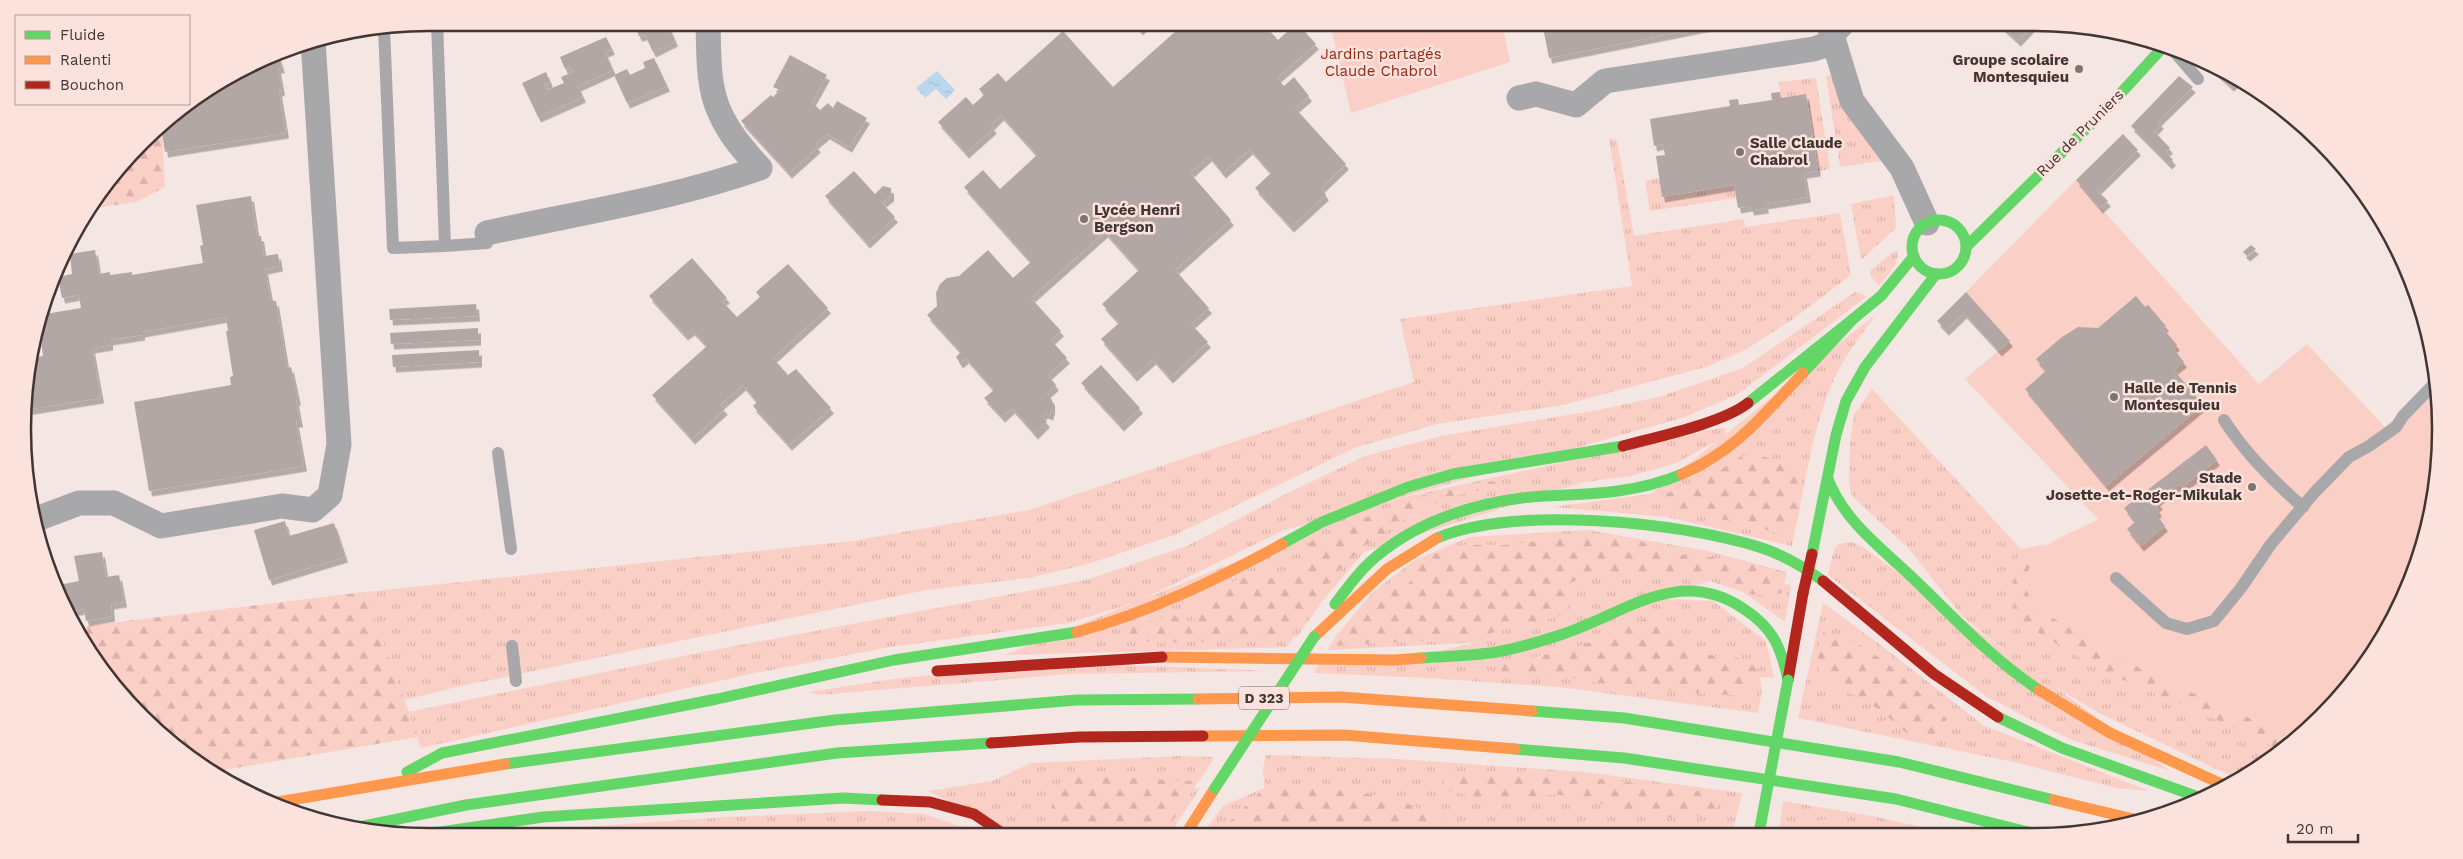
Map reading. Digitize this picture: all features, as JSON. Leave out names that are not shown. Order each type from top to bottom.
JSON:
[{"type":"main road","name":"Rue de Pruniers","points":[[1966,246],[2111,104],[2159,51]]},
{"type":"main road","points":[[1959,228],[1966,246],[1964,259],[1955,269],[1942,274],[1936,274],[1922,268],[1914,256],[1912,248],[1916,234],[1926,223],[1943,220],[1959,228],[1994,219]]},
{"type":"main road","points":[[389,782],[442,752],[806,680],[894,660],[1071,634],[1158,606],[1242,566],[1322,522],[1408,486],[1454,474],[1568,454],[1607,450],[1698,425],[1742,408],[1854,320],[1881,296],[1914,256]]},
{"type":"main road","points":[[1760,828],[1803,593],[1842,411],[1865,367],[1936,274]]},
{"type":"main road","points":[[1189,828],[1336,604],[1374,558],[1415,532],[1446,516],[1482,505],[1524,498],[1636,490],[1669,480],[1704,464],[1742,438],[1854,320]]},
{"type":"main road","points":[[1828,479],[1840,508],[1928,592],[1972,638],[2005,666],[2104,732],[2218,782]]},
{"type":"main road","points":[[1314,637],[1372,580],[1420,547],[1450,533],[1487,525],[1546,521],[1592,522],[1672,528],[1752,544],[1795,562],[1827,584],[1954,689],[2006,723],[2058,746],[2192,795]]},
{"type":"main road","points":[[924,672],[1178,656],[1395,660],[1497,652],[1563,634],[1670,591],[1694,589],[1728,598],[1759,619],[1778,643],[1783,655],[1788,680]]},
{"type":"main road","points":[[806,680],[884,675]]},
{"type":"main road","name":"D 323","points":[[286,801],[480,767],[835,720],[1077,700],[1341,696],[1634,720],[1899,762],[2124,817]]},
{"type":"main road","points":[[375,824],[466,805],[837,753],[1079,737],[1344,735],[1633,759],[1896,799],[2012,828]]},
{"type":"main road","points":[[468,828],[543,817],[843,798],[930,802],[974,814],[995,828]]},
{"type":"street","points":[[487,238],[727,180],[760,168],[743,149],[720,113],[713,86],[709,31]]},
{"type":"street","points":[[1519,98],[1536,94],[1576,105],[1605,81],[1814,49],[1831,32],[1852,102],[1902,168],[1926,223]]},
{"type":"street","points":[[41,517],[79,504],[114,503],[161,526],[282,506],[313,510],[330,495],[339,444],[313,49]]},
{"type":"lane","points":[[437,31],[445,246]]},
{"type":"lane","points":[[384,34],[393,248],[445,246],[487,238]]},
{"type":"lane","points":[[2182,60],[2198,79]]},
{"type":"lane","points":[[2116,578],[2166,622],[2187,629],[2214,621],[2241,588],[2270,544],[2302,507],[2349,457],[2370,446],[2396,427],[2403,416],[2429,388]]},
{"type":"lane","points":[[2224,420],[2243,446],[2277,484],[2302,507]]},
{"type":"lane","points":[[498,453],[511,549]]},
{"type":"lane","points":[[512,646],[516,681]]},
{"type":"green space","name":"Jardins partagés Claude Chabrol","points":[[1332,31],[1504,31],[1510,62],[1351,113]]},
{"type":"green space","points":[[1833,75],[1887,160],[1840,167],[1826,76]]},
{"type":"green space","points":[[1816,78],[1830,169],[1818,171],[1806,94],[1781,98],[1779,82]]},
{"type":"green space","points":[[163,134],[165,187],[136,202],[98,208],[130,167]]},
{"type":"green space","points":[[1609,138],[1617,140],[1634,236],[1744,219],[1745,227],[1840,213],[1851,275],[1793,319],[1745,350],[1706,367],[1563,405],[1437,424],[1357,447],[1177,534],[1088,564],[1029,578],[927,590],[461,686],[404,700],[365,592],[852,541],[1029,510],[1414,382],[1400,319],[1632,286]]},
{"type":"green space","points":[[1659,178],[1662,197],[1734,185],[1736,198],[1650,211],[1645,181]]},
{"type":"green space","name":"Stade Josette-et-Roger-Mikulak","points":[[2076,180],[2259,384],[2307,344],[2385,427],[2429,386],[2432,430],[2431,456],[2424,507],[2411,558],[2391,606],[2365,651],[2333,692],[2288,735],[2152,674],[2095,644],[2037,608],[2027,589],[2027,576],[2039,552],[2057,539],[2098,519],[1965,379],[2010,341],[1966,292]]},
{"type":"green space","points":[[1894,195],[1896,228],[1861,260],[1851,204]]},
{"type":"green space","points":[[1894,251],[1898,252],[1895,266],[1879,286],[1870,275],[1871,270]]},
{"type":"green space","points":[[1855,292],[1861,293],[1866,297],[1738,394],[1685,417],[1282,531],[1137,602],[1068,623],[890,647],[750,674],[421,748],[408,712],[698,653],[1086,580],[1187,546],[1286,494],[1365,456],[1441,436],[1598,410],[1659,397],[1743,368]]},
{"type":"green space","points":[[1876,314],[1845,359],[1827,395],[1815,437],[1792,546],[1667,517],[1553,507],[1651,494]]},
{"type":"green space","points":[[1872,389],[2021,549],[2013,583],[2200,712],[2273,747],[2255,761],[2230,776],[2097,712],[2040,678],[1962,616],[1909,549],[1852,496],[1849,483],[1850,444],[1854,415]]},
{"type":"green space","points":[[1725,427],[1726,436],[1676,463],[1631,476],[1584,482],[1364,552],[1287,647],[1005,655],[1386,501]]},
{"type":"green space","points":[[1752,453],[1797,467],[1800,485],[1798,512],[1791,529],[1785,536],[1755,526],[1666,508],[1662,495],[1702,482],[1740,457]]},
{"type":"green space","points":[[1495,481],[1497,487],[1449,497],[1414,513],[1366,545],[1333,575],[1306,617],[1286,639],[1157,643],[1126,638],[1130,627],[1172,614],[1189,625],[1208,596],[1231,582],[1265,573],[1278,583],[1296,573],[1310,542],[1408,499],[1465,485]]},
{"type":"green space","points":[[1588,530],[1708,551],[1787,572],[1784,583],[1791,586],[1785,622],[1743,592],[1710,581],[1505,641],[1328,650],[1336,636],[1374,591],[1415,560],[1469,537]]},
{"type":"green space","points":[[1575,536],[1609,537],[1652,544],[1672,554],[1712,557],[1787,572],[1784,583],[1787,585],[1785,592],[1768,596],[1750,594],[1708,574],[1671,573],[1581,578],[1570,583],[1567,614],[1467,639],[1338,645],[1345,629],[1361,605],[1382,589],[1398,588],[1409,583],[1418,575],[1416,566],[1440,551],[1462,545],[1505,545]]},
{"type":"green space","points":[[1851,542],[1863,547],[2170,771],[2069,739],[1987,697],[1828,575],[1834,550],[1838,544]]},
{"type":"green space","points":[[2047,544],[2033,562],[2027,583],[2030,598],[2039,609],[2116,655],[2288,735],[2273,747],[2200,712],[2104,672],[2015,619],[2013,583],[2021,549]]},
{"type":"green space","points":[[365,592],[418,737],[223,770],[187,745],[148,711],[130,692],[98,651],[83,626]]},
{"type":"green space","points":[[1664,599],[1713,601],[1766,641],[1774,678],[1760,677],[1762,690],[1758,713],[1558,687],[1428,678],[1314,673],[1319,664],[1379,665]]},
{"type":"green space","points":[[1823,603],[1882,646],[1983,725],[2149,791],[2116,788],[2014,762],[1798,718]]},
{"type":"green space","points":[[1651,617],[1670,639],[1685,649],[1703,654],[1732,657],[1750,663],[1758,670],[1757,686],[1744,696],[1630,688],[1571,678],[1499,676],[1496,673],[1496,668],[1504,663],[1570,650]]},
{"type":"green space","points":[[1823,632],[1862,646],[1891,666],[1947,719],[1935,734],[1912,737],[1875,707],[1825,680],[1820,673],[1818,663]]},
{"type":"green space","points":[[1099,664],[1271,671],[1071,674],[818,695],[808,692],[901,678],[1011,668]]},
{"type":"green space","points":[[1266,755],[1398,759],[1585,772],[1742,793],[1733,828],[1460,828],[1348,791],[1264,783],[1263,768]]},
{"type":"green space","points":[[1178,756],[1215,757],[1194,788],[1200,788],[1174,828],[1001,828],[928,791],[992,781],[1031,763]]},
{"type":"green space","points":[[1447,771],[1569,775],[1715,793],[1719,802],[1714,813],[1690,817],[1661,817],[1556,794],[1516,799],[1477,798],[1447,790],[1443,780]]},
{"type":"green space","points":[[1102,775],[1192,781],[1194,788],[1186,803],[1166,828],[1052,828],[1052,806],[1062,779]]},
{"type":"green space","points":[[1264,783],[1348,791],[1397,799],[1463,828],[1223,828],[1264,788]]},
{"type":"green space","points":[[1264,788],[1223,828],[1207,828],[1223,806]]},
{"type":"green space","points":[[1783,801],[1872,816],[1926,828],[1780,828]]},
{"type":"green space","points":[[869,811],[924,814],[966,828],[568,828],[728,817]]},
{"type":"green space","points":[[1827,819],[1834,823],[1835,828],[1789,828],[1789,825]]},
{"type":"water","points":[[937,71],[955,90],[946,99],[936,89],[925,98],[916,88]]},
{"type":"building","points":[[637,31],[671,31],[675,41],[653,52],[645,35],[639,36]]},
{"type":"building","points":[[1063,31],[1113,87],[1176,31],[1270,31],[1278,40],[1288,31],[1304,31],[1316,44],[1277,78],[1284,86],[1294,77],[1309,96],[1295,108],[1346,164],[1321,188],[1326,195],[1291,227],[1255,188],[1271,173],[1250,149],[1223,173],[1209,156],[1190,173],[1231,220],[1175,270],[1209,308],[1191,324],[1208,342],[1170,378],[1153,359],[1134,376],[1101,339],[1119,323],[1102,304],[1139,270],[1105,232],[1031,298],[1061,331],[1051,340],[1067,358],[1048,375],[1056,385],[1047,393],[1052,400],[1052,408],[1050,415],[1045,413],[1042,416],[1047,422],[1035,434],[1012,408],[1002,417],[984,398],[994,390],[966,358],[960,363],[956,357],[961,352],[927,315],[937,306],[936,293],[940,284],[947,278],[959,276],[988,250],[1013,278],[1031,262],[964,187],[983,170],[1000,189],[1037,155],[1001,115],[991,125],[994,128],[966,153],[938,122],[966,97],[973,105],[984,95],[979,89],[998,73],[1006,82]]},
{"type":"building","points":[[1544,31],[1684,31],[1549,58]]},
{"type":"building","points":[[2007,31],[2027,31],[2018,41]]},
{"type":"building","points":[[606,37],[612,49],[605,52],[613,70],[578,86],[583,97],[538,117],[522,83],[546,72],[550,82],[544,85],[547,90],[564,83],[561,77],[573,72],[570,67],[565,69],[560,57]]},
{"type":"building","points":[[790,55],[827,75],[812,102],[820,110],[828,103],[833,108],[837,101],[867,118],[849,147],[827,134],[815,144],[818,147],[789,173],[741,121],[771,95],[773,97],[780,90],[773,87]]},
{"type":"building","points":[[654,58],[667,86],[627,103],[614,75],[627,69],[630,75],[645,68],[643,62]]},
{"type":"building","points":[[280,61],[282,68],[278,68],[282,90],[279,91],[286,133],[165,152],[162,134],[208,98],[253,72]]},
{"type":"building","points":[[2179,76],[2193,87],[2158,121],[2161,123],[2154,131],[2170,148],[2166,152],[2173,160],[2169,164],[2131,126]]},
{"type":"building","name":"Salle Claude Chabrol","points":[[1780,92],[1781,98],[1806,94],[1818,171],[1804,173],[1808,197],[1765,204],[1766,208],[1751,210],[1750,206],[1738,208],[1734,185],[1662,197],[1656,156],[1665,155],[1663,144],[1654,146],[1650,119],[1730,106],[1729,100],[1738,99],[1739,105],[1772,100],[1771,93]]},
{"type":"building","points":[[2123,134],[2138,150],[2097,190],[2108,201],[2100,208],[2076,180]]},
{"type":"building","points":[[854,171],[875,194],[883,186],[891,188],[891,196],[882,203],[895,217],[867,243],[825,196]]},
{"type":"building","points":[[251,196],[257,236],[261,236],[264,256],[278,254],[280,266],[265,269],[271,301],[276,301],[287,368],[291,367],[298,400],[296,400],[300,422],[296,422],[304,466],[149,491],[134,402],[231,385],[230,377],[233,376],[226,331],[228,331],[226,317],[142,332],[142,335],[110,340],[110,345],[92,348],[101,398],[32,409],[38,357],[43,356],[41,342],[49,313],[81,308],[79,295],[62,298],[59,284],[62,276],[72,274],[72,254],[95,250],[99,274],[110,272],[110,275],[132,272],[132,275],[203,263],[200,246],[203,245],[196,205]]},
{"type":"building","points":[[2251,245],[2256,249],[2247,256],[2243,252]]},
{"type":"building","points":[[692,258],[727,298],[722,301],[737,317],[760,297],[756,292],[788,264],[828,308],[773,358],[788,375],[796,369],[831,408],[789,445],[753,406],[757,402],[743,385],[720,405],[725,409],[692,439],[652,395],[707,346],[692,330],[685,335],[649,296]]},
{"type":"building","points":[[1966,292],[2010,341],[1999,351],[1964,313],[1946,330],[1937,321]]},
{"type":"building","name":"Halle de Tennis Montesquieu","points":[[2136,296],[2145,307],[2148,305],[2166,326],[2163,328],[2177,345],[2173,348],[2184,362],[2174,370],[2203,405],[2106,486],[2025,389],[2046,371],[2036,359],[2062,337],[2078,327],[2098,328]]},
{"type":"building","points":[[476,304],[477,316],[390,320],[389,309]]},
{"type":"building","points":[[478,328],[478,340],[391,344],[390,333]]},
{"type":"building","points":[[479,350],[479,362],[393,367],[392,355]]},
{"type":"building","points":[[1101,365],[1140,408],[1121,426],[1081,383]]},
{"type":"building","points":[[2206,445],[2217,460],[2185,485],[2182,487],[2178,485],[2157,501],[2160,504],[2156,507],[2159,511],[2156,514],[2165,526],[2141,546],[2127,529],[2135,522],[2124,508]]},
{"type":"building","points":[[285,521],[289,536],[334,523],[345,557],[269,580],[254,530]]},
{"type":"building","points":[[102,552],[106,577],[119,575],[124,602],[111,604],[112,616],[86,621],[84,609],[75,610],[63,584],[79,581],[74,556]]},
{"type":"traffic: fast","points":[[1967,246],[2111,104],[2159,51]]},
{"type":"traffic: fast","points":[[1939,220],[1949,222],[1958,228],[1964,237],[1966,247],[1964,257],[1958,266],[1949,272],[1939,274],[1929,272],[1920,266],[1914,257],[1912,247],[1914,237],[1920,228],[1929,222],[1939,220]]},
{"type":"traffic: fast","points":[[1803,373],[1853,319],[1881,296],[1914,256]]},
{"type":"traffic: fast","points":[[1812,554],[1836,435],[1846,401],[1865,367],[1936,274]]},
{"type":"traffic: fast","points":[[1748,403],[1853,319]]},
{"type":"traffic: fast","points":[[1282,544],[1322,522],[1408,487],[1453,474],[1623,446]]},
{"type":"traffic: fast","points":[[1335,604],[1364,568],[1387,548],[1407,535],[1450,515],[1497,502],[1521,498],[1632,489],[1682,474]]},
{"type":"traffic: fast","points":[[1828,479],[1845,510],[1856,524],[1962,626],[2007,666],[2039,690]]},
{"type":"traffic: fast","points":[[1437,538],[1470,528],[1509,522],[1552,520],[1643,524],[1686,530],[1759,547],[1792,561],[1823,581]]},
{"type":"traffic: fast","points":[[1421,658],[1497,652],[1563,634],[1653,597],[1675,592],[1697,591],[1720,597],[1744,609],[1762,623],[1779,648],[1788,680]]},
{"type":"traffic: fast","points":[[407,772],[442,753],[717,699],[894,660],[1077,632]]},
{"type":"traffic: fast","points":[[1215,788],[1314,637]]},
{"type":"traffic: fast","points":[[1760,828],[1788,680]]},
{"type":"traffic: fast","points":[[505,764],[835,720],[1077,700],[1198,699]]},
{"type":"traffic: fast","points":[[1532,711],[1624,718],[1899,762],[2054,800]]},
{"type":"traffic: fast","points":[[1998,717],[2062,748],[2192,795]]},
{"type":"traffic: fast","points":[[375,824],[466,805],[837,753],[991,743]]},
{"type":"traffic: fast","points":[[1515,749],[1624,758],[1896,799],[2012,828]]},
{"type":"traffic: fast","points":[[468,828],[543,817],[843,798],[882,800]]},
{"type":"traffic: slow","points":[[1682,474],[1734,443],[1762,417],[1803,373]]},
{"type":"traffic: slow","points":[[1314,637],[1387,569],[1437,538]]},
{"type":"traffic: slow","points":[[1077,632],[1157,605],[1282,544]]},
{"type":"traffic: slow","points":[[1162,657],[1395,660],[1421,658]]},
{"type":"traffic: slow","points":[[2039,690],[2110,733],[2218,782]]},
{"type":"traffic: slow","points":[[1198,699],[1341,697],[1532,711]]},
{"type":"traffic: slow","points":[[1203,736],[1344,735],[1515,749]]},
{"type":"traffic: slow","points":[[286,801],[505,764]]},
{"type":"traffic: slow","points":[[1189,828],[1215,788]]},
{"type":"traffic: slow","points":[[2054,800],[2124,817]]},
{"type":"traffic: jam","points":[[1623,446],[1706,423],[1723,417],[1748,403]]},
{"type":"traffic: jam","points":[[1803,593],[1812,554]]},
{"type":"traffic: jam","points":[[1823,581],[1934,674],[1998,717]]},
{"type":"traffic: jam","points":[[1788,680],[1803,593]]},
{"type":"traffic: jam","points":[[937,671],[1162,657]]},
{"type":"traffic: jam","points":[[991,743],[1079,737],[1203,736]]},
{"type":"traffic: jam","points":[[882,800],[930,802],[974,814],[995,828]]},
{"type":"place","name":"Groupe scolaire Montesquieu","points":[[2079,69]]},
{"type":"place","name":"Salle Claude Chabrol","points":[[1740,152]]},
{"type":"place","name":"Lycée Henri Bergson","points":[[1084,219]]},
{"type":"place","name":"Halle de Tennis Montesquieu","points":[[2114,397]]},
{"type":"place","name":"Stade Josette-et-Roger-Mikulak","points":[[2252,487]]}]
